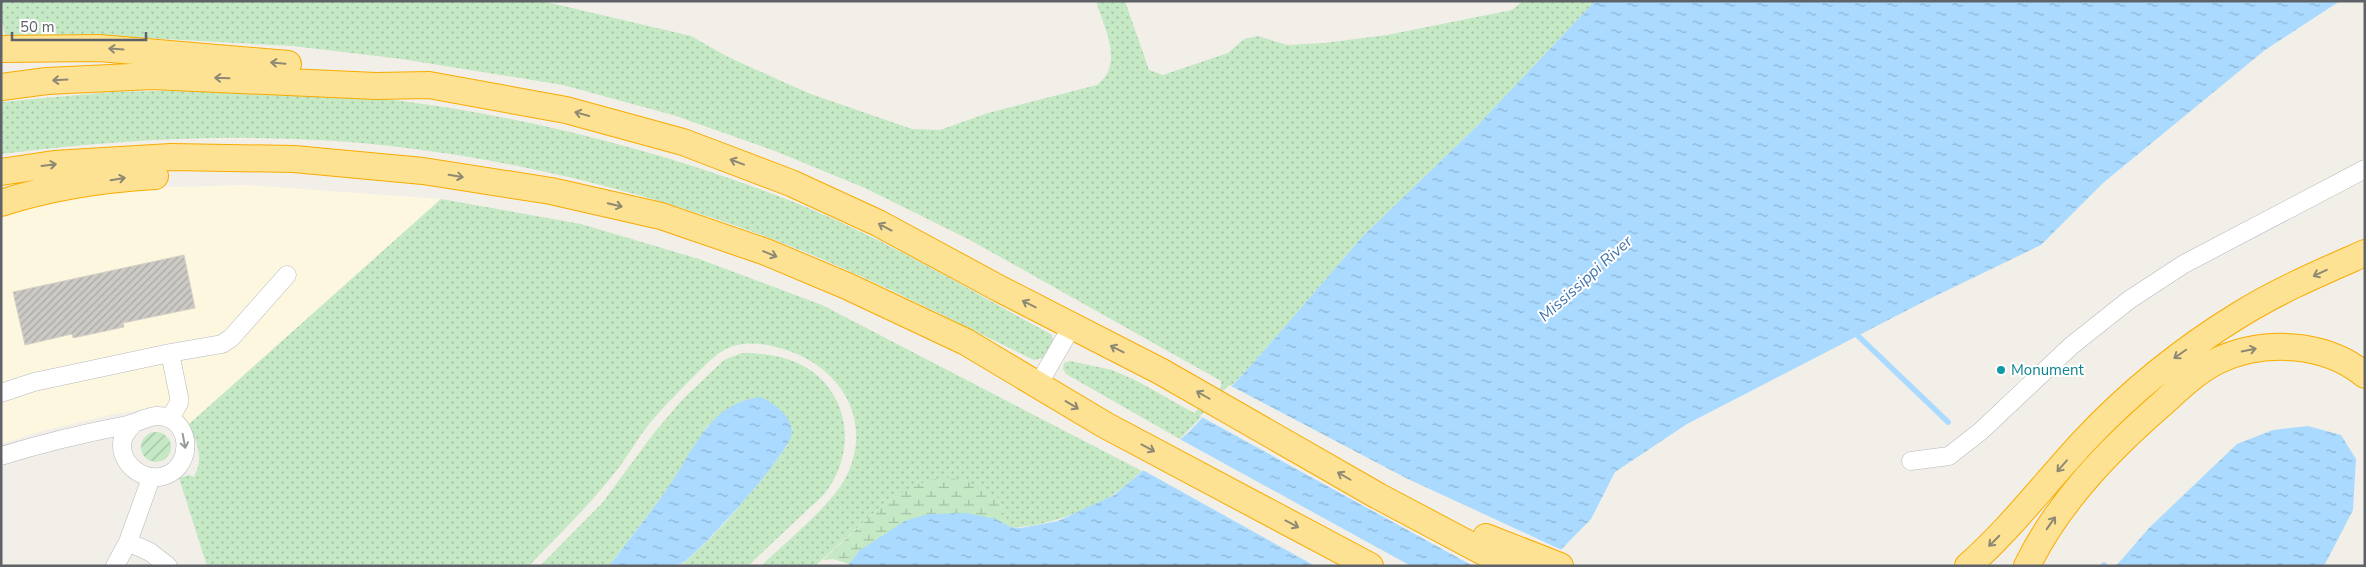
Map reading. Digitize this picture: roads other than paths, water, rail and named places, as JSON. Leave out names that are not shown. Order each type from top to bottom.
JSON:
[{"type":"highway","points":[[1,49],[99,48],[315,66],[376,86]]},
{"type":"highway","points":[[1,87],[47,81],[152,76],[240,78],[376,86],[429,85],[566,110],[683,142],[791,183],[878,223],[1160,371],[1378,496],[1510,566]]},
{"type":"highway","points":[[1,172],[54,164],[171,157],[294,159],[423,170],[551,191],[669,219],[766,252],[847,286],[966,342],[1105,425],[1370,566]]},
{"type":"highway","points":[[1,202],[26,195],[128,178],[261,169],[423,170]]},
{"type":"highway","points":[[1968,566],[2002,534],[2084,441],[2175,357],[2240,314],[2273,296],[2365,253]]},
{"type":"highway","points":[[2027,566],[2057,514],[2122,440],[2193,377],[2216,362],[2238,352],[2263,347],[2286,346],[2337,358],[2365,375]]},
{"type":"highway","points":[[1378,496],[1560,566]]},
{"type":"street","points":[[1911,461],[1948,456],[1981,431],[2072,346],[2129,300],[2184,264],[2365,170]]},
{"type":"street","points":[[1,394],[34,382],[222,344],[231,338],[287,274]]},
{"type":"street","points":[[1038,385],[1072,326]]},
{"type":"street","points":[[170,353],[179,396],[179,403],[170,418]]},
{"type":"street","points":[[1,456],[67,437],[133,424],[158,416],[170,418],[182,432],[186,444],[185,457],[179,468],[170,474],[151,478],[134,470],[126,460],[122,444],[125,434],[133,424]]},
{"type":"street","points":[[114,566],[128,542],[151,478]]},
{"type":"street","points":[[128,542],[150,552],[168,566]]},
{"type":"water","name":"Mississippi River","points":[[1595,1],[2340,1],[2265,50],[2103,183],[2041,245],[1923,302],[1687,424],[1615,472],[1591,519],[1545,566],[850,566],[849,564],[859,551],[905,521],[928,514],[967,513],[996,519],[1010,527],[1021,528],[1058,521],[1114,495],[1189,432],[1255,361],[1363,236],[1476,127]]},
{"type":"water","points":[[761,397],[782,411],[789,421],[792,433],[788,444],[777,460],[743,502],[706,542],[681,564],[609,566],[665,492],[703,432],[727,409],[743,401]]},
{"type":"water","points":[[2308,426],[2341,435],[2356,459],[2353,510],[2324,566],[2116,566],[2149,528],[2237,444],[2273,430]]},
{"type":"waterway","points":[[1854,332],[1948,422]]},
{"type":"place","name":"Monument","points":[[2001,370]]}]
